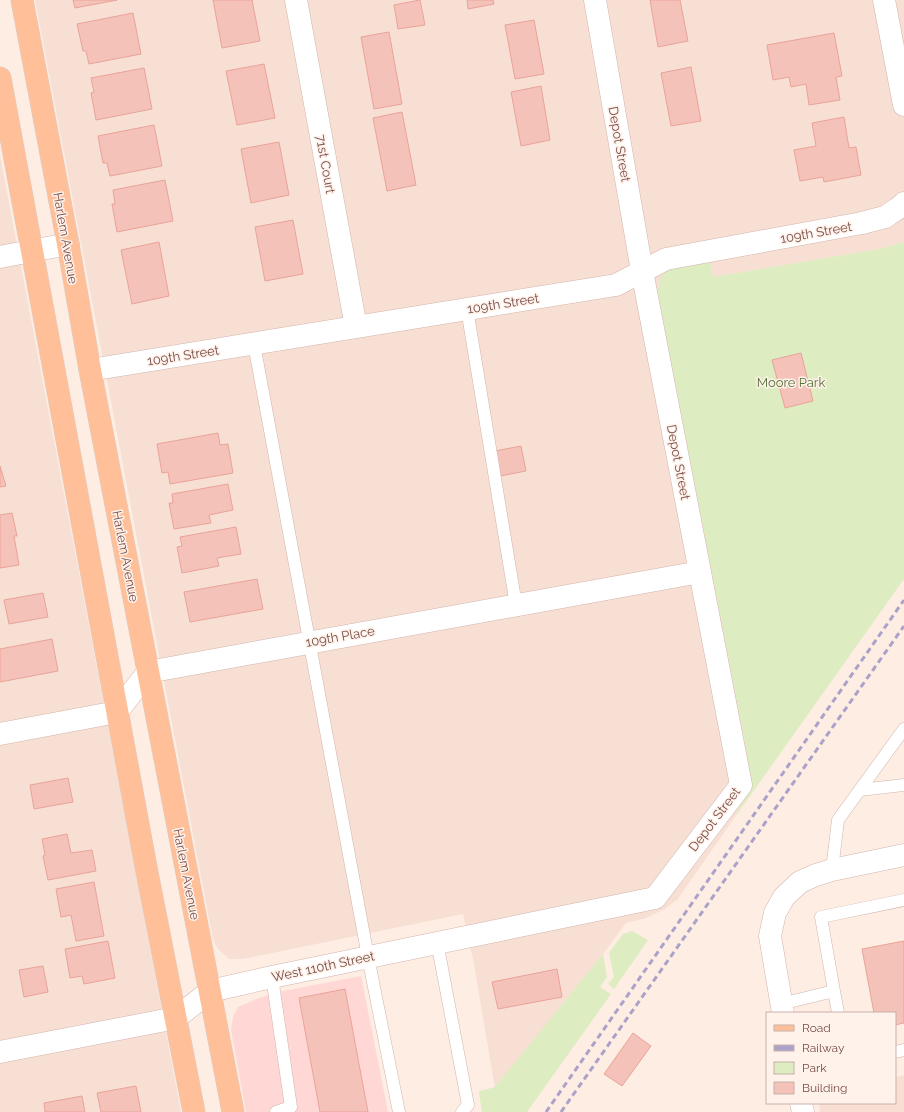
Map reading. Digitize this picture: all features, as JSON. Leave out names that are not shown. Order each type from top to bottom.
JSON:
[{"type":"main road","name":"Harlem Avenue","points":[[22,0],[90,370],[233,1112]]},
{"type":"main road","points":[[0,78],[146,867],[194,1112]]},
{"type":"street","name":"71st Court","points":[[296,0],[356,327]]},
{"type":"street","name":"Depot Street","points":[[595,0],[642,271],[741,785],[655,898]]},
{"type":"street","points":[[884,0],[904,105]]},
{"type":"street","name":"109th Street","points":[[90,370],[616,285],[666,259],[862,223],[885,217],[900,208],[904,203]]},
{"type":"street","points":[[0,257],[68,244]]},
{"type":"street","name":"109th Place","points":[[148,672],[700,572]]},
{"type":"street","points":[[0,734],[117,712],[148,672]]},
{"type":"street","points":[[782,1008],[770,936],[775,913],[784,897],[800,882],[816,875],[832,870],[904,855]]},
{"type":"street","name":"West 110th Street","points":[[0,1052],[176,1018],[210,991],[437,942],[655,898]]},
{"type":"lane","points":[[467,309],[516,605]]},
{"type":"lane","points":[[254,344],[368,957],[399,1112]]},
{"type":"lane","points":[[832,870],[838,820],[904,729]]},
{"type":"lane","points":[[860,790],[904,785]]},
{"type":"lane","points":[[838,1012],[821,917],[904,900]]},
{"type":"lane","points":[[437,942],[468,1104],[462,1112]]},
{"type":"lane","points":[[272,977],[291,1107],[276,1112]]},
{"type":"lane","points":[[782,1008],[834,991]]},
{"type":"shaded area","points":[[35,0],[904,0],[904,242],[879,249],[713,277],[710,261],[659,283],[658,294],[748,759],[749,778],[745,798],[733,820],[677,900],[665,909],[646,918],[626,923],[603,954],[495,1088],[474,964],[463,914],[243,959],[229,959],[218,949],[213,940]]},
{"type":"shaded area","points":[[0,155],[65,499],[181,1112],[0,1112]]},
{"type":"shaded area","points":[[361,976],[388,1112],[246,1112],[231,1030],[233,1017],[238,1007],[256,999],[283,991]]},
{"type":"shaded area","points":[[904,1075],[904,1112],[820,1112],[819,1104],[896,1104],[896,1077]]},
{"type":"green space","name":"Moore Park","points":[[904,242],[904,579],[733,820],[745,798],[749,778],[748,759],[658,294],[660,281],[662,276],[668,270],[707,261],[710,261],[713,277],[879,249]]},
{"type":"green space","points":[[632,931],[648,940],[614,989],[608,984],[614,977],[609,953],[623,934]]},
{"type":"green space","points":[[603,954],[607,977],[600,987],[611,994],[527,1112],[482,1112],[480,1091],[495,1087]]},
{"type":"building","points":[[73,0],[117,0],[75,8]]},
{"type":"building","points":[[213,0],[252,0],[260,41],[222,48]]},
{"type":"building","points":[[420,0],[425,25],[398,29],[394,5]]},
{"type":"building","points":[[467,0],[493,0],[494,4],[468,9]]},
{"type":"building","points":[[650,0],[680,0],[688,41],[658,47]]},
{"type":"building","points":[[133,13],[141,54],[89,64],[86,51],[83,51],[77,24]]},
{"type":"building","points":[[534,20],[544,74],[515,79],[505,25]]},
{"type":"building","points":[[389,32],[402,104],[374,109],[361,37]]},
{"type":"building","points":[[834,33],[842,76],[836,77],[840,100],[809,105],[806,84],[791,87],[789,77],[773,80],[767,45]]},
{"type":"building","points":[[264,64],[275,118],[237,125],[226,71]]},
{"type":"building","points":[[691,67],[701,121],[671,126],[661,73]]},
{"type":"building","points":[[144,68],[152,109],[96,120],[91,93],[94,92],[91,78]]},
{"type":"building","points":[[541,86],[550,140],[521,146],[511,92]]},
{"type":"building","points":[[402,112],[416,185],[387,191],[373,118]]},
{"type":"building","points":[[844,117],[849,148],[856,147],[861,175],[824,182],[823,177],[800,181],[794,150],[816,146],[812,123]]},
{"type":"building","points":[[154,125],[162,166],[110,176],[107,163],[103,163],[98,136]]},
{"type":"building","points":[[279,142],[289,195],[251,203],[241,149]]},
{"type":"building","points":[[165,180],[173,221],[117,232],[112,204],[115,204],[113,190]]},
{"type":"building","points":[[293,220],[303,274],[265,281],[255,227]]},
{"type":"building","points":[[159,242],[169,296],[132,304],[121,250]]},
{"type":"building","points":[[801,353],[813,401],[785,408],[772,360]]},
{"type":"building","points":[[218,433],[220,445],[228,444],[233,473],[170,484],[168,472],[162,473],[157,444]]},
{"type":"building","points":[[521,446],[526,471],[500,476],[495,451]]},
{"type":"building","points":[[0,466],[6,486],[0,487]]},
{"type":"building","points":[[228,484],[233,510],[209,515],[211,523],[174,529],[169,503],[173,503],[172,494]]},
{"type":"building","points":[[12,513],[17,536],[14,536],[19,565],[0,568],[0,515]]},
{"type":"building","points":[[236,527],[241,554],[217,558],[219,566],[182,573],[177,547],[182,546],[180,537]]},
{"type":"building","points":[[257,579],[263,609],[190,622],[184,592]]},
{"type":"building","points":[[43,593],[48,617],[9,624],[4,600]]},
{"type":"building","points":[[52,639],[58,671],[0,682],[0,649]]},
{"type":"building","points":[[68,778],[73,802],[34,809],[30,785]]},
{"type":"building","points":[[67,834],[71,853],[92,850],[96,871],[48,880],[43,856],[45,855],[42,839]]},
{"type":"building","points":[[94,882],[104,936],[76,941],[71,915],[61,917],[56,889]]},
{"type":"building","points":[[108,941],[115,978],[84,984],[82,976],[70,978],[65,949]]},
{"type":"building","points":[[904,941],[904,1023],[896,1025],[896,1012],[874,1012],[862,949]]},
{"type":"building","points":[[43,966],[48,992],[24,997],[19,970]]},
{"type":"building","points":[[557,969],[562,997],[498,1009],[492,982]]},
{"type":"building","points":[[345,989],[368,1112],[320,1112],[299,998]]},
{"type":"building","points":[[633,1033],[651,1046],[622,1086],[604,1074]]},
{"type":"building","points":[[136,1086],[141,1112],[101,1112],[97,1093]]},
{"type":"building","points":[[82,1096],[85,1112],[45,1112],[44,1103]]},
{"type":"railway","points":[[546,1112],[904,600]]},
{"type":"railway","points":[[561,1112],[904,626]]}]
